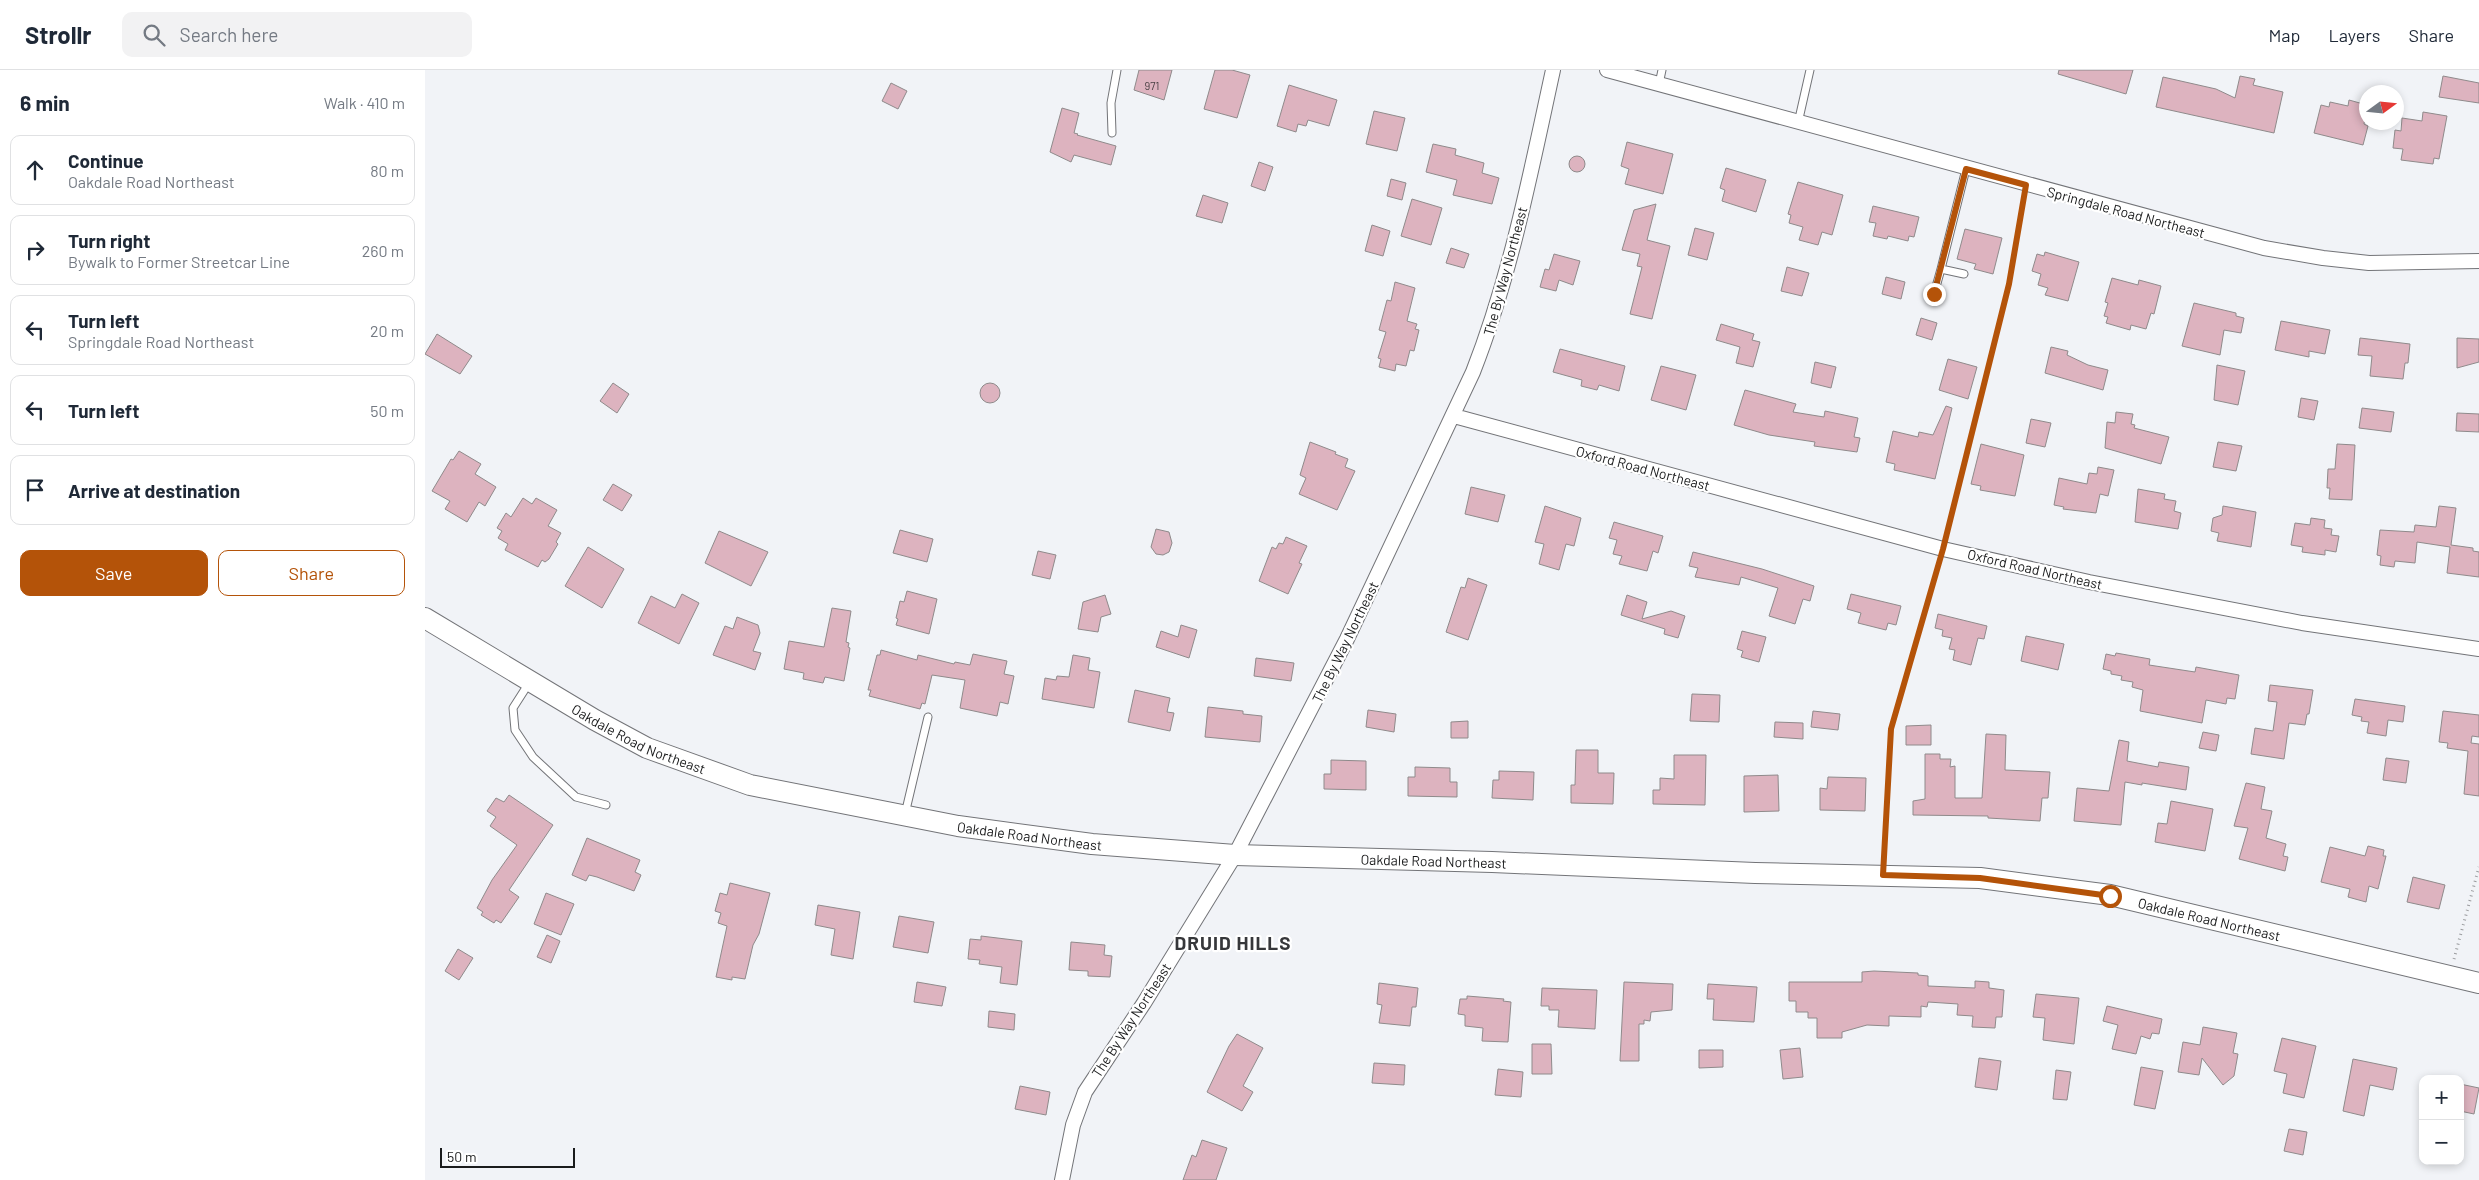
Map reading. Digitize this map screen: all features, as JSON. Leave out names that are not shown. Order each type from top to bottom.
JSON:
[{"type":"street","name":"The By Way Northeast","points":[[1062,1180],[1073,1125],[1085,1092],[1144,1002],[1235,855],[1347,639],[1454,416],[1487,336],[1497,303],[1525,198],[1553,70]]},
{"type":"street","name":"Springdale Road Northeast","points":[[1607,70],[1966,169],[2264,248],[2323,258],[2369,263],[2479,261]]},
{"type":"street","name":"Oxford Road Northeast","points":[[1454,416],[1943,549],[2089,582],[2302,623],[2479,649]]},
{"type":"street","name":"Oakdale Road Northeast","points":[[425,618],[617,733],[647,748],[750,786],[904,816],[1038,838],[1235,855],[1491,862],[1755,873],[1980,878],[2110,896],[2479,983]]},
{"type":"lane","points":[[1112,133],[1111,103],[1117,70]]},
{"type":"lane","points":[[1659,84],[1662,70]]},
{"type":"lane","points":[[1798,123],[1810,70]]},
{"type":"lane","points":[[1934,294],[1966,169]]},
{"type":"lane","points":[[1941,269],[1964,274]]},
{"type":"lane","points":[[531,680],[513,708],[515,730],[533,757],[575,797],[606,805]]},
{"type":"lane","points":[[904,816],[928,716]]},
{"type":"path","points":[[1883,875],[1891,729],[1943,549],[2009,284],[2026,185]]},
{"type":"path","points":[[2449,977],[2479,867]]},
{"type":"building","points":[[1139,70],[1172,70],[1164,100],[1134,90]]},
{"type":"building","points":[[1215,70],[1232,70],[1250,75],[1237,118],[1204,109]]},
{"type":"building","points":[[2059,70],[2133,70],[2126,94],[2058,74]]},
{"type":"building","points":[[2240,76],[2255,79],[2253,85],[2283,92],[2274,133],[2156,107],[2163,77],[2216,89],[2235,98]]},
{"type":"building","points":[[2443,76],[2479,83],[2479,103],[2439,97]]},
{"type":"building","points":[[891,83],[907,91],[898,109],[882,101]]},
{"type":"building","points":[[1289,85],[1337,100],[1329,126],[1308,120],[1306,126],[1298,124],[1296,132],[1277,126]]},
{"type":"building","points":[[2349,100],[2359,103],[2359,130],[2367,130],[2363,145],[2314,133],[2321,105],[2329,107],[2330,102],[2348,106]]},
{"type":"building","points":[[1062,108],[1079,113],[1074,133],[1116,146],[1111,165],[1074,155],[1071,162],[1050,152]]},
{"type":"building","points":[[1374,111],[1405,118],[1397,151],[1366,144]]},
{"type":"building","points":[[2423,112],[2447,116],[2439,159],[2434,158],[2433,164],[2401,160],[2403,149],[2393,148],[2395,130],[2404,130],[2404,118],[2422,121]]},
{"type":"building","points":[[1627,142],[1673,154],[1663,194],[1625,184],[1629,169],[1621,166]]},
{"type":"building","points":[[1433,144],[1456,149],[1455,155],[1484,163],[1482,173],[1499,178],[1492,204],[1453,195],[1457,180],[1426,172]]},
{"type":"building","points":[[1577,156],[1585,164],[1577,172],[1569,164]]},
{"type":"building","points":[[1259,162],[1273,167],[1265,191],[1251,186]]},
{"type":"building","points":[[1726,168],[1766,180],[1756,212],[1722,201],[1725,190],[1720,188]]},
{"type":"building","points":[[1391,179],[1406,183],[1402,200],[1387,196]]},
{"type":"building","points":[[1798,182],[1843,195],[1832,235],[1822,232],[1818,245],[1799,240],[1803,227],[1789,223],[1791,215],[1788,214]]},
{"type":"building","points":[[1203,195],[1228,203],[1222,223],[1196,216]]},
{"type":"building","points":[[1412,199],[1442,208],[1431,245],[1401,236]]},
{"type":"building","points":[[1656,204],[1647,240],[1670,246],[1652,319],[1630,314],[1642,267],[1637,266],[1640,254],[1622,250],[1634,210]]},
{"type":"building","points":[[1873,206],[1919,217],[1914,237],[1909,236],[1908,241],[1888,236],[1887,239],[1873,236],[1876,223],[1869,222]]},
{"type":"building","points":[[1372,225],[1390,231],[1383,256],[1365,251]]},
{"type":"building","points":[[1695,228],[1714,233],[1707,260],[1688,255]]},
{"type":"building","points":[[1965,229],[2002,238],[1993,274],[1974,269],[1976,264],[1957,259]]},
{"type":"building","points":[[1451,248],[1469,254],[1464,268],[1446,263]]},
{"type":"building","points":[[2045,252],[2079,262],[2068,301],[2045,295],[2048,288],[2038,285],[2041,274],[2032,271],[2037,254],[2044,256]]},
{"type":"building","points":[[1554,254],[1580,261],[1573,285],[1559,280],[1556,291],[1540,287],[1545,269],[1549,270]]},
{"type":"building","points":[[1787,267],[1809,273],[1802,296],[1781,291]]},
{"type":"building","points":[[1886,277],[1905,282],[1901,299],[1882,294]]},
{"type":"building","points":[[2112,278],[2138,285],[2139,280],[2161,286],[2154,314],[2151,313],[2146,329],[2131,325],[2130,330],[2106,323],[2108,317],[2104,316],[2108,303],[2105,302]]},
{"type":"building","points":[[1395,282],[1415,288],[1407,321],[1417,324],[1415,329],[1419,330],[1414,351],[1410,350],[1406,366],[1396,364],[1395,371],[1379,367],[1381,359],[1378,358],[1386,332],[1379,330],[1387,300],[1391,301]]},
{"type":"building","points":[[2194,303],[2236,313],[2236,316],[2244,318],[2241,333],[2224,330],[2220,355],[2182,346]]},
{"type":"building","points":[[1921,318],[1937,323],[1932,340],[1916,335]]},
{"type":"building","points":[[2281,321],[2330,330],[2325,354],[2309,351],[2309,357],[2275,350]]},
{"type":"building","points":[[1721,324],[1754,334],[1752,340],[1760,342],[1753,367],[1736,363],[1740,347],[1716,340]]},
{"type":"building","points":[[437,334],[472,356],[460,374],[425,354]]},
{"type":"building","points":[[2360,338],[2410,344],[2408,363],[2405,363],[2403,379],[2370,376],[2372,356],[2358,355]]},
{"type":"building","points":[[2457,338],[2479,339],[2479,362],[2457,368]]},
{"type":"building","points":[[2051,347],[2068,351],[2067,355],[2088,365],[2108,370],[2103,390],[2045,373]]},
{"type":"building","points":[[1560,349],[1625,366],[1619,391],[1599,385],[1597,390],[1581,386],[1582,380],[1553,372]]},
{"type":"building","points":[[1948,359],[1977,367],[1968,399],[1939,390]]},
{"type":"building","points":[[1815,362],[1836,367],[1831,388],[1811,383]]},
{"type":"building","points":[[2217,365],[2245,371],[2238,405],[2214,400]]},
{"type":"building","points":[[1661,366],[1696,375],[1686,410],[1651,400]]},
{"type":"building","points":[[613,383],[629,394],[617,413],[600,401]]},
{"type":"building","points":[[990,383],[997,386],[1000,393],[997,400],[990,403],[983,400],[980,393],[983,386]]},
{"type":"building","points":[[1745,390],[1796,404],[1793,412],[1824,417],[1825,411],[1858,418],[1854,437],[1860,438],[1857,452],[1814,446],[1815,442],[1769,435],[1734,425]]},
{"type":"building","points":[[2301,398],[2318,401],[2314,420],[2298,417]]},
{"type":"building","points":[[1946,406],[1952,408],[1935,479],[1894,470],[1895,464],[1886,462],[1893,431],[1918,437],[1919,432],[1933,435]]},
{"type":"building","points":[[2362,408],[2394,412],[2391,432],[2359,428]]},
{"type":"building","points":[[2116,412],[2133,414],[2131,424],[2135,425],[2134,428],[2169,437],[2161,464],[2105,448],[2107,422],[2115,423]]},
{"type":"building","points":[[2457,413],[2479,414],[2479,432],[2456,431]]},
{"type":"building","points":[[2031,419],[2051,423],[2045,447],[2026,443]]},
{"type":"building","points":[[1310,442],[1348,459],[1345,467],[1355,471],[1337,510],[1299,494],[1306,478],[1300,475]]},
{"type":"building","points":[[2218,442],[2242,446],[2236,471],[2213,467]]},
{"type":"building","points":[[1981,444],[2024,455],[2015,496],[1980,490],[1981,486],[1971,484]]},
{"type":"building","points":[[2337,444],[2355,445],[2352,500],[2329,499],[2330,488],[2327,488],[2328,469],[2335,469]]},
{"type":"building","points":[[459,451],[481,464],[475,474],[496,487],[485,506],[479,502],[467,522],[445,509],[450,501],[432,491],[451,459],[453,460]]},
{"type":"building","points":[[2098,467],[2114,470],[2108,496],[2100,494],[2096,513],[2063,509],[2064,507],[2054,505],[2059,478],[2087,484],[2089,473],[2097,474]]},
{"type":"building","points":[[613,484],[632,495],[622,511],[603,500]]},
{"type":"building","points":[[1471,487],[1505,495],[1498,522],[1465,514]]},
{"type":"building","points":[[2138,489],[2165,494],[2164,499],[2176,501],[2174,511],[2181,513],[2178,529],[2135,522]]},
{"type":"building","points":[[523,498],[532,504],[536,498],[557,510],[548,526],[561,533],[556,542],[558,544],[549,559],[545,562],[542,560],[538,567],[505,550],[508,544],[498,538],[502,531],[497,528],[506,513],[511,517]]},
{"type":"building","points":[[1545,506],[1581,518],[1574,546],[1566,544],[1559,570],[1539,564],[1544,544],[1535,542]]},
{"type":"building","points":[[2223,506],[2256,512],[2251,547],[2217,541],[2219,533],[2211,531],[2213,518],[2222,515]]},
{"type":"building","points":[[2439,506],[2456,508],[2451,545],[2473,548],[2473,551],[2479,552],[2479,577],[2447,573],[2450,547],[2417,542],[2415,563],[2395,561],[2394,567],[2380,565],[2381,556],[2377,555],[2380,530],[2414,532],[2415,525],[2436,527]]},
{"type":"building","points":[[2311,518],[2325,520],[2324,528],[2332,529],[2331,535],[2339,536],[2336,552],[2325,550],[2325,555],[2302,552],[2303,547],[2291,545],[2295,523],[2310,525]]},
{"type":"building","points":[[1614,522],[1663,536],[1658,553],[1653,551],[1647,571],[1619,564],[1622,556],[1613,554],[1617,540],[1609,538]]},
{"type":"building","points":[[1156,529],[1169,532],[1172,543],[1169,552],[1163,555],[1156,554],[1151,547]]},
{"type":"building","points":[[900,530],[933,539],[927,562],[893,553]]},
{"type":"building","points":[[719,531],[768,552],[751,586],[705,563]]},
{"type":"building","points":[[1286,537],[1307,546],[1299,563],[1302,564],[1288,594],[1259,581],[1272,547],[1276,549],[1279,543],[1283,544]]},
{"type":"building","points":[[588,547],[624,569],[602,608],[565,586]]},
{"type":"building","points":[[1038,551],[1056,555],[1050,579],[1032,575]]},
{"type":"building","points":[[1693,552],[1762,569],[1814,586],[1810,601],[1803,599],[1795,624],[1769,616],[1778,588],[1741,577],[1739,585],[1695,577],[1698,568],[1689,566]]},
{"type":"building","points":[[1468,578],[1487,585],[1468,640],[1446,632],[1461,587],[1465,588]]},
{"type":"building","points":[[907,591],[937,599],[929,634],[896,625],[900,601],[904,602]]},
{"type":"building","points":[[682,594],[699,603],[679,644],[638,623],[651,596],[675,608]]},
{"type":"building","points":[[1851,594],[1901,606],[1896,625],[1888,623],[1886,630],[1858,623],[1861,613],[1847,609]]},
{"type":"building","points":[[1105,595],[1111,614],[1101,617],[1098,632],[1078,629],[1083,602]]},
{"type":"building","points":[[1627,595],[1647,602],[1642,619],[1671,611],[1685,616],[1678,638],[1664,634],[1665,629],[1621,615]]},
{"type":"building","points":[[832,608],[851,611],[846,642],[849,643],[848,647],[850,648],[844,681],[825,677],[823,683],[803,679],[804,673],[784,669],[789,641],[824,647]]},
{"type":"building","points":[[1938,614],[1987,626],[1984,639],[1978,638],[1971,665],[1953,660],[1955,650],[1949,649],[1952,638],[1942,636],[1943,630],[1935,628]]},
{"type":"building","points":[[737,617],[758,625],[760,633],[753,651],[761,653],[755,670],[713,655],[725,626],[733,629]]},
{"type":"building","points":[[1181,625],[1197,630],[1189,658],[1156,647],[1161,631],[1178,637]]},
{"type":"building","points":[[1742,631],[1766,637],[1759,662],[1741,657],[1743,651],[1737,649]]},
{"type":"building","points":[[2026,636],[2064,644],[2058,670],[2021,661]]},
{"type":"building","points":[[881,650],[917,660],[918,655],[954,664],[955,662],[970,665],[973,654],[1007,661],[1004,674],[1014,676],[1008,704],[1000,702],[997,716],[960,708],[965,680],[932,675],[925,704],[922,703],[920,709],[869,696],[871,690],[868,690],[877,655],[880,655]]},
{"type":"building","points":[[2116,653],[2150,659],[2149,665],[2195,672],[2196,667],[2239,675],[2235,699],[2227,698],[2226,704],[2206,700],[2202,723],[2140,711],[2143,690],[2132,687],[2133,682],[2121,680],[2122,676],[2111,674],[2111,671],[2103,669],[2106,654],[2115,656]]},
{"type":"building","points":[[1073,655],[1090,658],[1088,670],[1100,672],[1094,708],[1042,699],[1045,678],[1056,680],[1057,676],[1069,677]]},
{"type":"building","points":[[1256,658],[1294,663],[1291,681],[1254,676]]},
{"type":"building","points":[[2270,685],[2313,690],[2305,725],[2289,723],[2284,759],[2251,754],[2255,728],[2273,731],[2277,702],[2268,701]]},
{"type":"building","points":[[1135,690],[1170,698],[1167,712],[1174,713],[1170,731],[1128,722]]},
{"type":"building","points":[[1692,694],[1720,695],[1719,722],[1690,721]]},
{"type":"building","points":[[2355,699],[2405,706],[2403,722],[2388,720],[2386,736],[2367,733],[2369,722],[2361,721],[2362,717],[2352,715]]},
{"type":"building","points":[[1208,707],[1243,711],[1243,714],[1262,716],[1260,742],[1205,737]]},
{"type":"building","points":[[1368,710],[1396,714],[1394,732],[1366,727]]},
{"type":"building","points":[[1813,711],[1840,714],[1838,730],[1811,727]]},
{"type":"building","points":[[2443,711],[2479,715],[2479,737],[2472,736],[2471,743],[2479,744],[2479,796],[2464,794],[2468,751],[2447,748],[2448,743],[2439,742]]},
{"type":"building","points":[[1468,721],[1468,738],[1451,738],[1451,722]]},
{"type":"building","points":[[1775,722],[1803,723],[1803,739],[1774,737]]},
{"type":"building","points":[[1931,725],[1931,745],[1906,745],[1906,726]]},
{"type":"building","points":[[2203,732],[2219,735],[2216,751],[2199,748]]},
{"type":"building","points":[[1986,734],[2006,735],[2005,770],[2050,772],[2048,798],[2042,798],[2040,821],[1988,818],[1988,816],[1913,815],[1913,801],[1925,799],[1925,754],[1940,754],[1940,759],[1951,759],[1950,767],[1955,766],[1955,798],[1982,798]]},
{"type":"building","points":[[2119,740],[2129,742],[2127,761],[2158,767],[2159,762],[2189,767],[2186,790],[2125,782],[2121,825],[2074,821],[2077,788],[2109,791]]},
{"type":"building","points":[[1576,750],[1598,750],[1598,773],[1614,773],[1613,804],[1571,803],[1571,785],[1575,785]]},
{"type":"building","points":[[1674,755],[1706,755],[1705,805],[1653,804],[1653,790],[1660,790],[1660,778],[1674,779]]},
{"type":"building","points":[[2386,758],[2409,761],[2406,783],[2383,780]]},
{"type":"building","points":[[1331,760],[1366,761],[1366,790],[1324,789],[1324,774],[1331,774]]},
{"type":"building","points":[[1415,767],[1450,768],[1450,782],[1457,782],[1457,797],[1408,796],[1408,777],[1415,777]]},
{"type":"building","points":[[1499,771],[1534,772],[1533,800],[1492,798],[1493,780],[1499,780]]},
{"type":"building","points":[[1778,775],[1779,811],[1744,812],[1744,776]]},
{"type":"building","points":[[1828,777],[1866,778],[1865,811],[1820,810],[1820,788],[1827,789]]},
{"type":"building","points":[[2246,783],[2265,787],[2261,809],[2272,811],[2266,838],[2286,844],[2283,856],[2288,857],[2285,871],[2239,859],[2248,828],[2234,826]]},
{"type":"building","points":[[509,795],[553,825],[509,890],[519,897],[501,923],[496,920],[494,923],[481,915],[483,912],[477,908],[492,880],[517,845],[490,826],[496,817],[487,811],[496,798],[504,802]]},
{"type":"building","points":[[2171,801],[2213,809],[2205,851],[2155,842],[2158,823],[2167,824]]},
{"type":"building","points":[[587,838],[640,860],[635,872],[641,875],[634,891],[597,877],[589,875],[586,881],[572,875]]},
{"type":"building","points":[[2368,846],[2384,850],[2383,856],[2386,856],[2378,889],[2369,886],[2366,902],[2348,897],[2350,889],[2321,882],[2330,847],[2365,856]]},
{"type":"building","points":[[2413,877],[2445,885],[2439,909],[2407,902]]},
{"type":"building","points":[[730,883],[770,893],[759,934],[753,945],[745,979],[732,977],[732,980],[716,977],[727,926],[718,923],[721,913],[715,911],[720,893],[727,895]]},
{"type":"building","points":[[546,893],[574,904],[561,935],[534,924]]},
{"type":"building","points":[[818,905],[860,912],[853,959],[831,955],[835,929],[815,925]]},
{"type":"building","points":[[899,916],[934,922],[928,953],[893,947]]},
{"type":"building","points":[[547,935],[560,941],[551,963],[537,957]]},
{"type":"building","points":[[981,936],[1022,941],[1017,985],[1000,983],[1002,967],[979,964],[980,960],[968,959],[970,939],[981,940]]},
{"type":"building","points":[[1071,942],[1105,945],[1104,955],[1112,956],[1110,977],[1088,976],[1088,971],[1069,970]]},
{"type":"building","points":[[458,949],[473,958],[459,980],[445,971]]},
{"type":"building","points":[[1862,972],[1918,973],[1918,975],[1928,976],[1928,986],[1975,988],[1975,981],[1989,982],[1989,988],[2004,990],[2002,1017],[1996,1017],[1995,1028],[1972,1027],[1973,1016],[1957,1015],[1958,1004],[1928,1002],[1927,1007],[1921,1006],[1921,1017],[1889,1016],[1889,1026],[1867,1025],[1842,1032],[1842,1038],[1817,1038],[1817,1018],[1808,1018],[1808,1012],[1796,1012],[1796,1001],[1789,1001],[1789,982],[1862,982]]},
{"type":"building","points":[[917,982],[946,987],[942,1006],[914,1002]]},
{"type":"building","points":[[1624,982],[1673,984],[1672,1010],[1651,1012],[1650,1021],[1644,1020],[1644,1024],[1639,1024],[1639,1061],[1620,1061]]},
{"type":"building","points":[[1379,983],[1418,988],[1416,1007],[1412,1007],[1410,1026],[1379,1023],[1382,1005],[1377,1004]]},
{"type":"building","points":[[1708,984],[1757,987],[1754,1022],[1713,1020],[1714,999],[1707,999]]},
{"type":"building","points":[[1542,988],[1597,990],[1595,1029],[1558,1027],[1559,1010],[1549,1010],[1549,1006],[1541,1006]]},
{"type":"building","points":[[2036,994],[2079,998],[2074,1044],[2043,1040],[2045,1018],[2033,1017]]},
{"type":"building","points":[[1467,996],[1504,999],[1503,1001],[1511,1002],[1508,1042],[1482,1041],[1483,1028],[1465,1026],[1465,1015],[1458,1014],[1460,999],[1467,999]]},
{"type":"building","points":[[2107,1006],[2162,1019],[2159,1034],[2152,1033],[2150,1039],[2141,1036],[2136,1054],[2112,1049],[2118,1025],[2103,1021]]},
{"type":"building","points":[[989,1011],[1015,1014],[1014,1030],[988,1027]]},
{"type":"building","points":[[2203,1027],[2237,1033],[2233,1053],[2238,1054],[2234,1076],[2223,1085],[2202,1058],[2199,1075],[2178,1072],[2183,1042],[2200,1045]]},
{"type":"building","points":[[1237,1034],[1263,1048],[1243,1086],[1253,1092],[1242,1111],[1207,1092],[1229,1046]]},
{"type":"building","points":[[2282,1038],[2316,1046],[2304,1098],[2283,1093],[2287,1074],[2274,1071]]},
{"type":"building","points":[[1532,1044],[1551,1044],[1552,1074],[1532,1074]]},
{"type":"building","points":[[1800,1048],[1803,1077],[1783,1079],[1780,1050]]},
{"type":"building","points":[[1699,1050],[1723,1050],[1723,1067],[1699,1068]]},
{"type":"building","points":[[1979,1058],[2001,1061],[1997,1090],[1975,1087]]},
{"type":"building","points":[[2353,1059],[2397,1068],[2393,1090],[2370,1085],[2364,1116],[2343,1111]]},
{"type":"building","points":[[1374,1063],[1405,1065],[1404,1085],[1372,1083]]},
{"type":"building","points":[[2141,1067],[2163,1071],[2155,1109],[2134,1105]]},
{"type":"building","points":[[1498,1069],[1523,1072],[1521,1097],[1495,1095]]},
{"type":"building","points":[[2056,1070],[2071,1072],[2067,1100],[2053,1099]]},
{"type":"building","points":[[2464,1085],[2479,1088],[2474,1114],[2464,1112]]},
{"type":"building","points":[[1020,1086],[1050,1092],[1046,1115],[1015,1109]]},
{"type":"building","points":[[2289,1129],[2307,1132],[2303,1155],[2284,1151]]},
{"type":"building","points":[[1202,1140],[1227,1148],[1216,1180],[1183,1180],[1192,1155],[1196,1157]]},
{"type":"district","name":"DRUID HILLS","points":[[1233,942]]},
{"type":"route","points":[[1934,294],[1966,169],[2026,185],[2009,284],[1943,549],[1891,729],[1883,875],[1980,878],[2110,896]]}]
